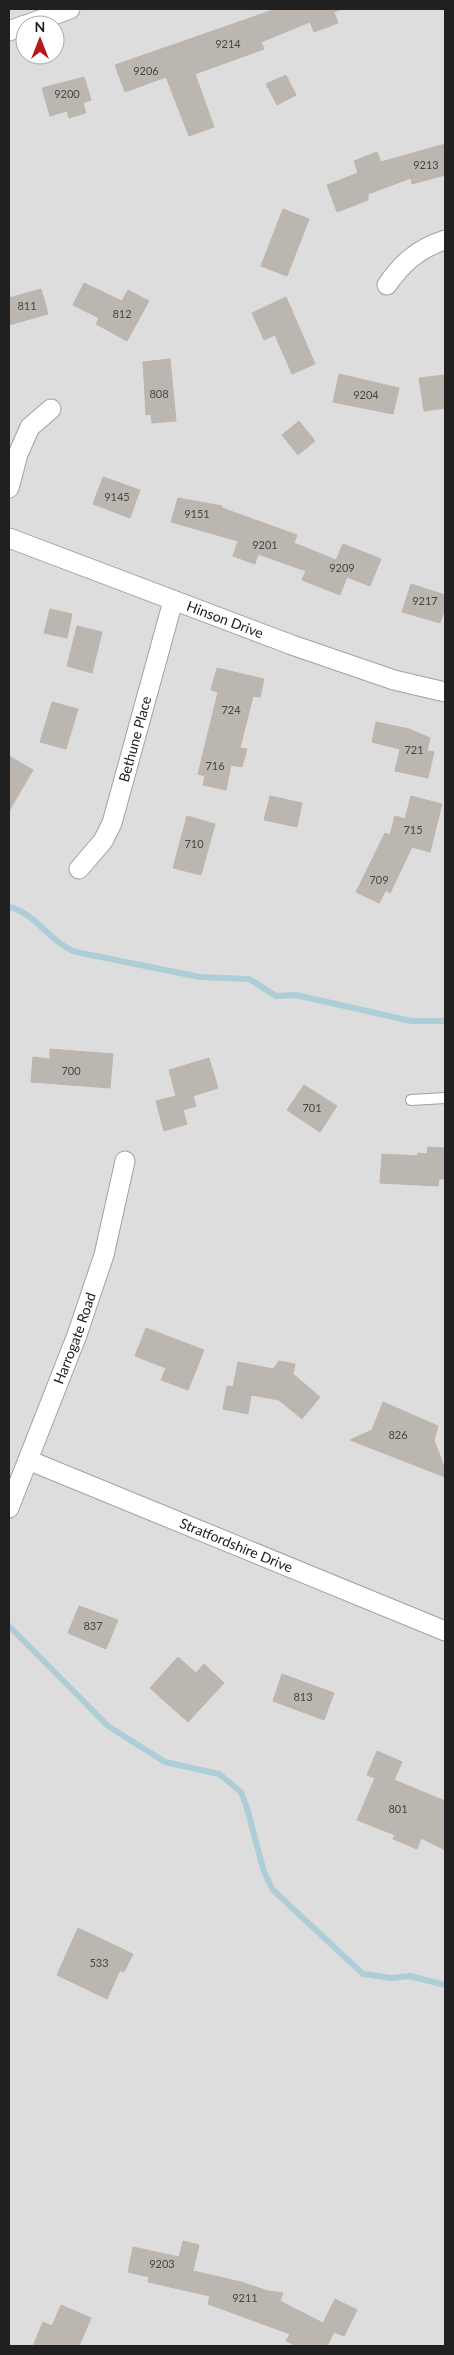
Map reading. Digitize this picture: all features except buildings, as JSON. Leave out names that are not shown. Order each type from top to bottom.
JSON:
[{"type":"street","points":[[54,15],[70,9]]},
{"type":"street","points":[[387,285],[400,266],[417,253],[445,240]]},
{"type":"street","points":[[9,488],[18,454],[30,427],[51,409]]},
{"type":"street","name":"Hinson Drive","points":[[9,538],[173,601],[385,676],[445,692]]},
{"type":"street","name":"Bethune Place","points":[[79,869],[103,841],[112,823],[173,601]]},
{"type":"street","name":"Harrogate Road","points":[[9,1508],[77,1335],[104,1255],[125,1162]]},
{"type":"street","name":"Stratfordshire Drive","points":[[28,1460],[445,1631]]},
{"type":"lane","points":[[411,1100],[445,1098]]},
{"type":"shaded area","points":[[9,9],[445,9],[445,2346],[9,2346]]},
{"type":"waterway","points":[[9,907],[27,915],[58,942],[76,952],[200,977],[249,979],[276,996],[296,995],[411,1021],[445,1021]]},
{"type":"waterway","points":[[9,1626],[108,1726],[165,1762],[219,1774],[241,1792],[264,1872],[273,1890],[363,1974],[391,1978],[410,1976],[445,1985]]}]
